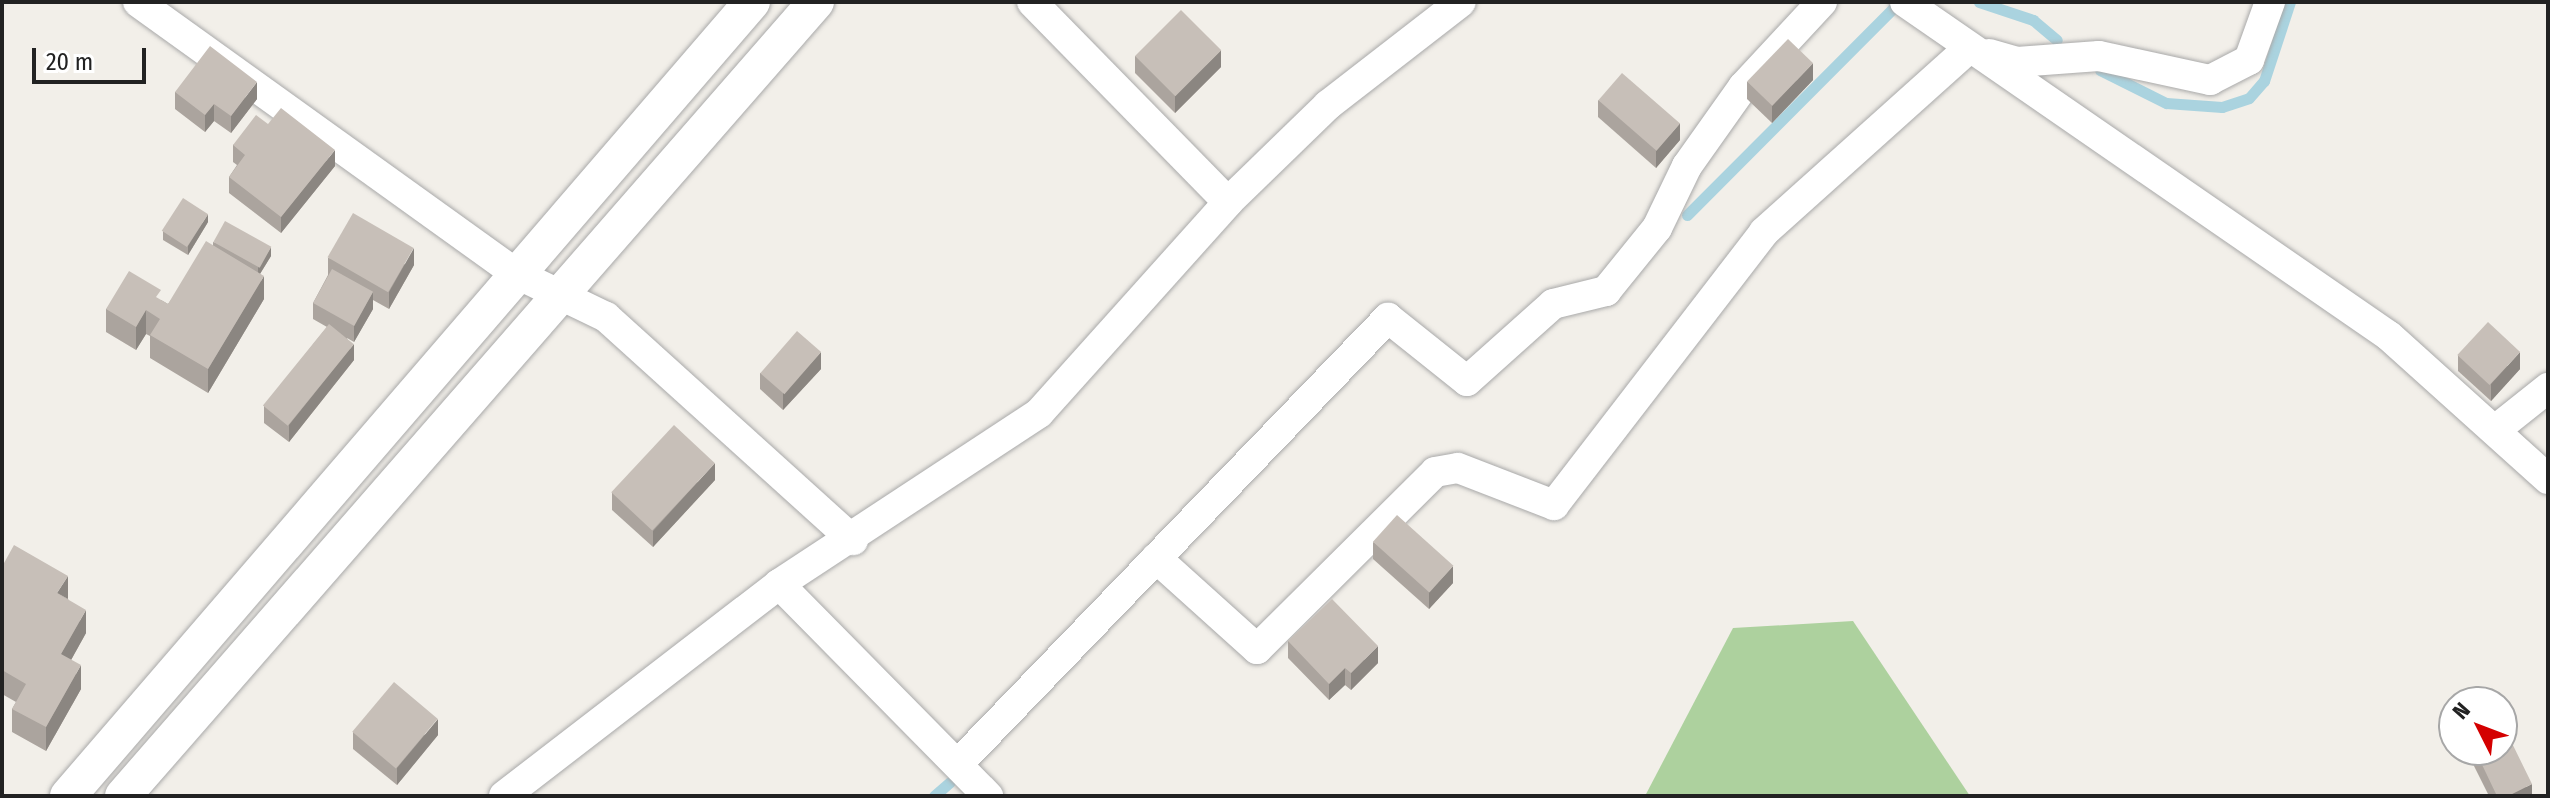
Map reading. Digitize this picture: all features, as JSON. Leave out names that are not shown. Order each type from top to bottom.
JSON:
[{"type":"street","points":[[138,2],[515,273],[606,317],[853,540]]},
{"type":"street","points":[[68,796],[515,273],[752,2]]},
{"type":"street","points":[[123,796],[816,2]]},
{"type":"street","points":[[1032,2],[1228,202]]},
{"type":"street","points":[[504,796],[779,584],[853,540],[1039,413],[1228,202],[1328,105],[1461,2]]},
{"type":"street","points":[[958,764],[1388,318],[1467,381],[1553,304],[1606,291],[1657,228],[1687,166],[1743,87],[1822,2]]},
{"type":"street","points":[[1968,49],[2017,62],[2099,56],[2210,80],[2249,60],[2270,2]]},
{"type":"street","points":[[1907,3],[1968,49],[2249,236],[2389,336],[2499,427],[2548,479]]},
{"type":"street","points":[[1156,558],[1257,649],[1435,472],[1458,468],[1554,505],[1764,232],[1968,49]]},
{"type":"street","points":[[2499,427],[2548,388]]},
{"type":"street","points":[[779,584],[988,796]]},
{"type":"green space","points":[[1853,621],[1970,796],[1645,796],[1733,628]]},
{"type":"building","points":[[1181,10],[1221,50],[1175,96],[1135,56]]},
{"type":"building","points":[[1788,39],[1813,63],[1772,106],[1747,81]]},
{"type":"building","points":[[210,46],[257,82],[231,116],[214,104],[205,115],[175,92]]},
{"type":"building","points":[[1622,73],[1680,124],[1656,151],[1598,100]]},
{"type":"building","points":[[281,108],[335,150],[281,217],[229,177],[245,155],[233,145],[256,115],[268,124]]},
{"type":"building","points":[[183,198],[208,214],[187,247],[162,231]]},
{"type":"building","points":[[353,213],[414,248],[388,292],[328,257]]},
{"type":"building","points":[[225,221],[271,247],[260,268],[213,242]]},
{"type":"building","points":[[206,241],[264,276],[208,369],[150,335],[160,319],[146,310],[136,327],[106,309],[129,271],[161,290],[156,297],[168,304]]},
{"type":"building","points":[[332,269],[373,292],[354,326],[313,303]]},
{"type":"building","points":[[2488,322],[2520,352],[2489,385],[2457,355]]},
{"type":"building","points":[[329,324],[354,344],[288,426],[263,406]]},
{"type":"building","points":[[797,331],[821,352],[784,394],[760,373]]},
{"type":"building","points":[[674,425],[715,463],[652,530],[611,492]]},
{"type":"building","points":[[1397,515],[1453,566],[1429,593],[1373,542]]},
{"type":"building","points":[[14,545],[68,576],[57,593],[86,610],[61,654],[81,665],[46,727],[12,709],[26,684],[2,670],[2,562]]},
{"type":"building","points":[[1332,599],[1378,646],[1351,673],[1345,668],[1329,684],[1288,641]]},
{"type":"building","points":[[394,682],[438,719],[396,768],[352,732]]},
{"type":"building","points":[[2518,755],[2532,784],[2508,796],[2497,796],[2483,766],[2518,766]]},
{"type":"waterway","points":[[1687,215],[1899,2]]},
{"type":"waterway","points":[[1979,2],[2033,20],[2057,40]]},
{"type":"waterway","points":[[2100,70],[2166,103],[2222,107],[2249,98],[2264,81],[2290,2]]},
{"type":"waterway","points":[[934,796],[950,782]]}]
